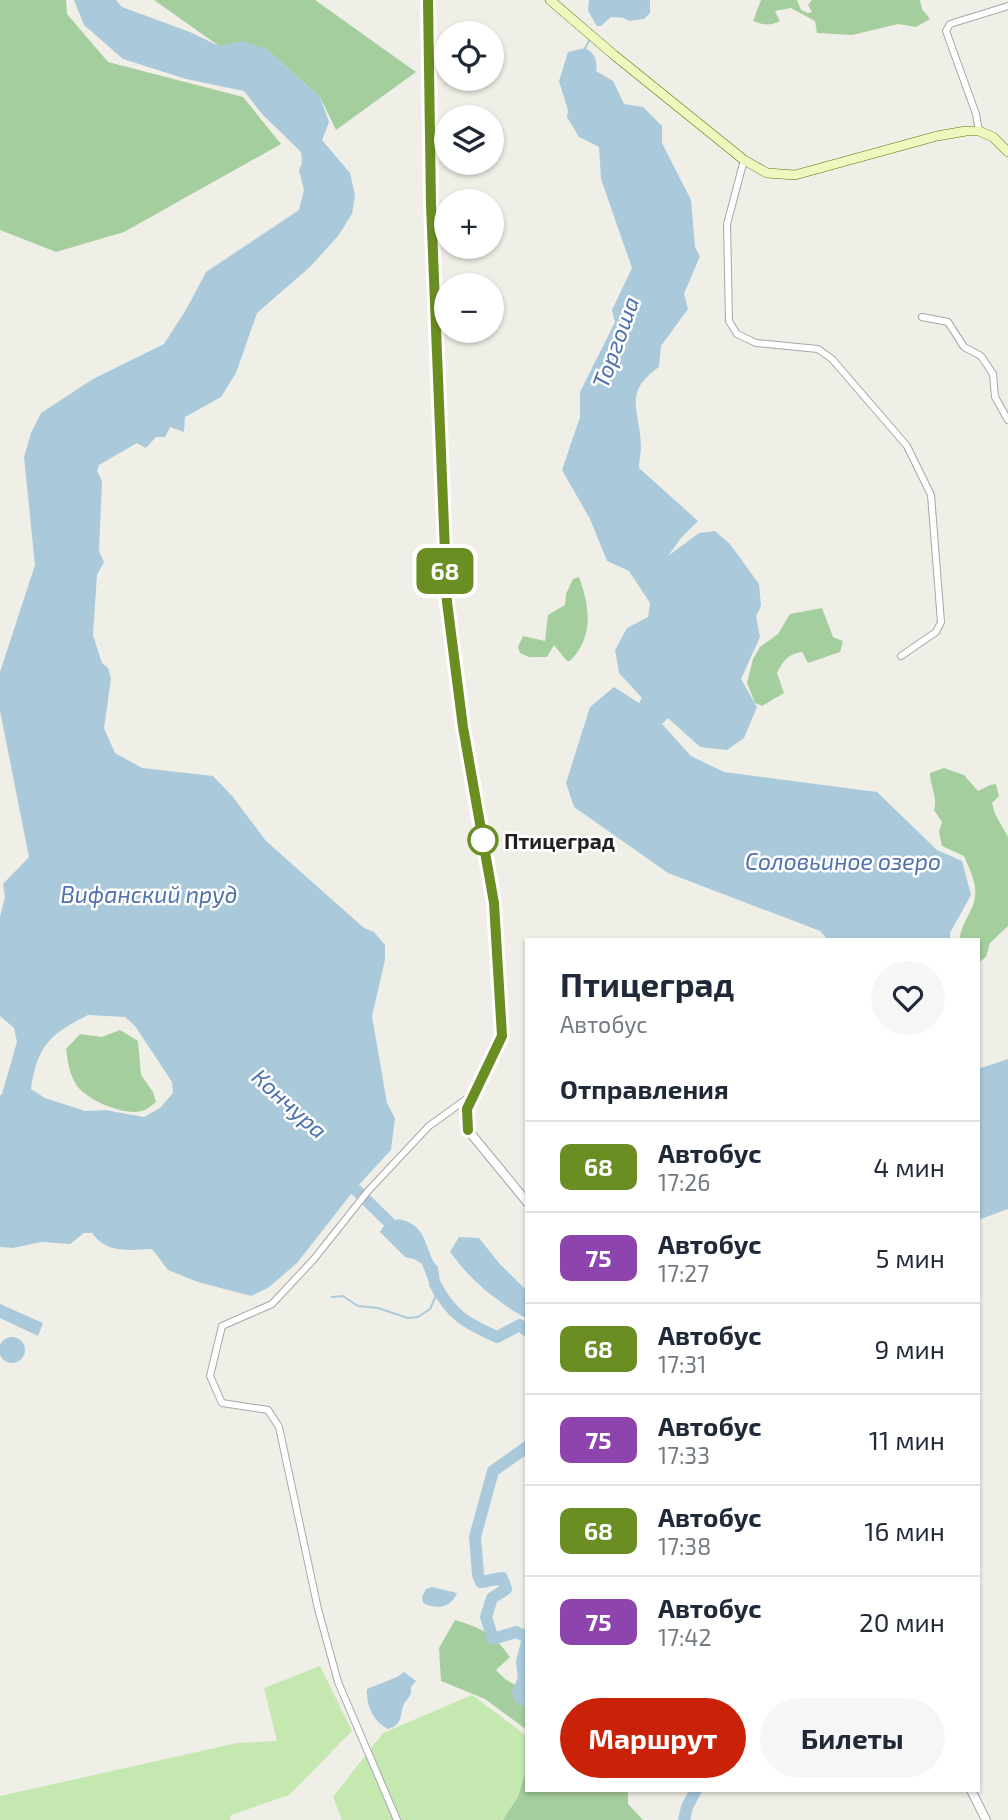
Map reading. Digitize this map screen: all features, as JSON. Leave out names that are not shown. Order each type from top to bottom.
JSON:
[{"type":"main road","points":[[550,0],[744,160],[767,173],[795,174],[937,136],[966,131],[979,131],[993,137],[1008,152]]},
{"type":"street","points":[[428,0],[431,204],[447,602],[463,727],[494,903],[502,1036],[467,1109],[468,1130],[525,1200]]},
{"type":"street","points":[[979,131],[976,114],[946,31],[950,23],[1008,6]]},
{"type":"street","points":[[744,160],[727,224],[729,321],[737,334],[756,343],[818,349],[832,359],[907,446],[931,495],[941,622],[936,632],[901,656]]},
{"type":"street","points":[[922,317],[948,322],[964,347],[981,356],[993,374],[995,397],[1008,420]]},
{"type":"street","points":[[397,1820],[338,1682],[318,1609],[279,1427],[268,1410],[222,1403],[210,1376],[222,1326],[272,1304],[314,1259],[368,1191],[429,1126],[475,1094]]},
{"type":"street","points":[[972,1792],[986,1820]]},
{"type":"green space","points":[[0,0],[66,0],[67,14],[108,62],[243,97],[281,144],[124,232],[56,252],[0,230]]},
{"type":"green space","points":[[154,0],[315,0],[416,72],[336,130],[320,97],[266,49],[219,46]]},
{"type":"green space","points":[[761,0],[797,0],[801,10],[808,13],[812,12],[808,5],[812,0],[920,0],[922,9],[930,19],[916,27],[898,24],[852,35],[817,33],[815,21],[791,8],[775,11],[780,21],[777,23],[753,21]]},
{"type":"green space","points":[[579,577],[586,599],[588,621],[578,652],[570,661],[567,661],[554,645],[547,657],[529,657],[520,653],[518,647],[523,636],[545,641],[548,615],[565,605],[566,594],[573,579]]},
{"type":"green space","points":[[822,608],[833,637],[843,641],[840,652],[808,663],[802,652],[790,656],[777,673],[784,693],[762,706],[755,703],[747,683],[753,659],[760,647],[778,634],[790,614]]},
{"type":"green space","points":[[944,768],[964,775],[978,791],[996,784],[999,796],[992,803],[1008,837],[1008,926],[990,943],[986,957],[980,962],[980,938],[960,938],[974,902],[974,881],[964,856],[942,846],[939,832],[942,822],[934,810],[930,773]]},
{"type":"green space","points":[[120,1030],[138,1041],[141,1075],[153,1092],[156,1102],[147,1109],[130,1112],[100,1103],[82,1092],[72,1077],[66,1049],[80,1034],[102,1037]]},
{"type":"green space","points":[[455,1620],[487,1633],[498,1643],[510,1657],[496,1670],[525,1691],[525,1729],[485,1699],[441,1681],[439,1648]]},
{"type":"green space","points":[[320,1666],[352,1731],[289,1795],[231,1815],[230,1820],[0,1820],[0,1796],[237,1743],[277,1741],[264,1688]]},
{"type":"green space","points":[[472,1695],[525,1735],[525,1792],[527,1792],[530,1820],[342,1820],[333,1797],[383,1733]]},
{"type":"green space","points":[[525,1774],[525,1792],[628,1792],[628,1804],[643,1820],[503,1820],[518,1797]]},
{"type":"water","name":"Вифанский пруд","points":[[74,0],[116,0],[122,7],[190,32],[219,46],[243,41],[266,49],[320,97],[329,122],[322,140],[350,173],[355,195],[352,214],[338,236],[310,267],[257,313],[236,373],[221,397],[185,417],[184,432],[170,427],[165,437],[156,437],[146,448],[137,443],[99,465],[97,471],[102,481],[99,551],[104,562],[97,575],[93,635],[102,663],[108,668],[111,679],[104,728],[115,753],[142,768],[213,776],[233,797],[266,841],[364,928],[374,932],[385,945],[385,960],[372,1016],[387,1103],[395,1118],[391,1150],[355,1189],[297,1263],[268,1288],[251,1296],[198,1282],[168,1270],[152,1249],[112,1248],[92,1233],[84,1233],[70,1244],[41,1242],[13,1248],[0,1247],[0,1096],[17,1042],[14,1028],[0,1016],[0,917],[5,897],[3,884],[29,857],[0,711],[0,672],[35,565],[24,457],[31,433],[41,413],[93,379],[164,344],[206,272],[299,210],[304,190],[299,170],[302,163],[301,152],[263,115],[244,91],[186,79],[123,59],[84,25]],"holes":[[[88,1015],[125,1017],[135,1026],[172,1082],[173,1093],[160,1108],[144,1117],[105,1110],[85,1111],[45,1098],[31,1089],[37,1062],[55,1035]]]},
{"type":"water","points":[[589,0],[650,0],[650,13],[644,19],[629,21],[611,17],[601,26],[597,26],[588,11]]},
{"type":"water","name":"Соловьиное озеро","points":[[585,48],[591,52],[595,57],[596,71],[613,81],[624,104],[643,107],[662,126],[662,143],[691,200],[695,247],[700,256],[684,294],[688,309],[661,346],[659,367],[640,385],[636,403],[641,446],[639,468],[698,521],[668,556],[699,533],[715,531],[730,544],[759,584],[761,606],[756,616],[760,637],[741,679],[757,707],[744,738],[727,750],[700,747],[668,718],[662,724],[691,756],[724,772],[877,792],[937,850],[962,861],[971,895],[950,933],[950,938],[826,938],[820,931],[668,873],[574,807],[566,783],[590,707],[614,687],[639,703],[642,698],[619,673],[615,650],[627,628],[648,617],[650,603],[629,571],[607,561],[590,519],[562,470],[580,417],[580,392],[615,322],[612,310],[632,268],[601,179],[599,147],[579,137],[567,117],[568,110],[559,81],[568,52]]},
{"type":"water","points":[[1008,1059],[1008,1209],[980,1219],[980,1068]]},
{"type":"water","points":[[398,1219],[416,1227],[425,1240],[438,1267],[442,1298],[435,1298],[422,1264],[405,1257],[380,1232],[383,1227]]},
{"type":"water","points":[[459,1237],[479,1238],[525,1289],[525,1318],[485,1290],[450,1252]]},
{"type":"water","points":[[0,1304],[43,1323],[38,1336],[0,1318]]},
{"type":"water","points":[[12,1337],[21,1341],[25,1350],[21,1359],[12,1363],[3,1359],[-1,1350],[3,1341]]},
{"type":"water","points":[[432,1587],[457,1593],[447,1605],[433,1606],[423,1603],[422,1597],[426,1589]]},
{"type":"water","points":[[404,1672],[416,1681],[411,1687],[399,1722],[388,1729],[378,1722],[372,1712],[367,1689]]},
{"type":"waterway","name":"Торгоша","points":[[585,48],[591,38]]},
{"type":"waterway","name":"Кончура","points":[[355,1189],[402,1235]]},
{"type":"waterway","name":"Кончура","points":[[435,1284],[453,1311],[476,1327],[497,1337],[520,1325],[525,1329]]},
{"type":"waterway","points":[[332,1297],[343,1296],[358,1306],[378,1308],[408,1318],[418,1317],[430,1309],[435,1298]]},
{"type":"waterway","name":"Кончура","points":[[525,1448],[493,1471],[475,1537],[481,1582],[502,1578],[506,1589],[492,1598],[486,1617],[493,1639],[516,1632],[525,1636]]},
{"type":"waterway","name":"Кончура","points":[[525,1650],[522,1662],[524,1679],[518,1692],[521,1699],[525,1700]]},
{"type":"waterway","name":"Кончура","points":[[684,1820],[695,1792]]},
{"type":"bus line","name":"68","points":[[428,0],[431,204],[447,602],[463,727],[494,903],[502,1036],[467,1109],[468,1130]]},
{"type":"place","name":"Птицеград","points":[[483,840]]}]
